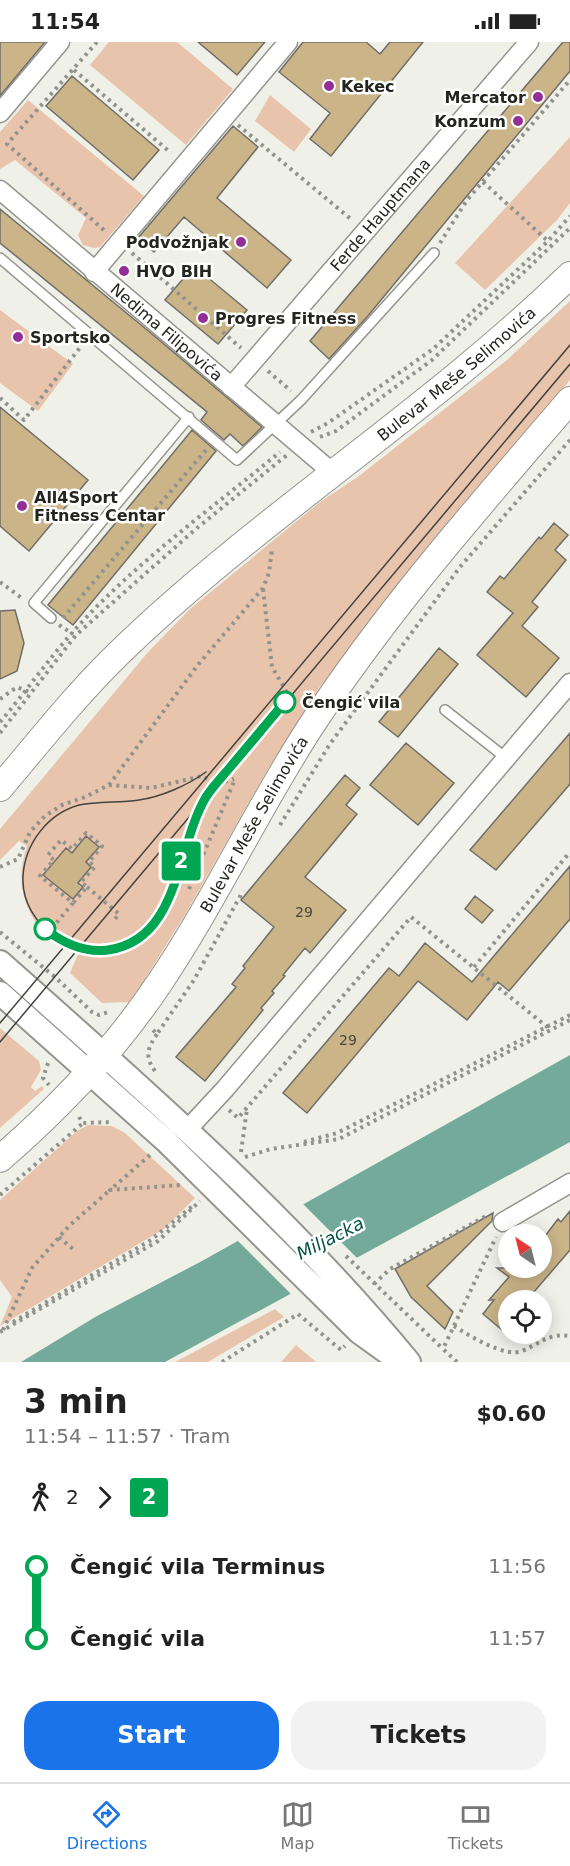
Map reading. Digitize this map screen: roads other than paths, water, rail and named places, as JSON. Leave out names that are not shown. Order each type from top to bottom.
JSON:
[{"type":"main road","name":"Bulevar Meše Selimovića","points":[[0,788],[118,655],[266,527],[485,354],[570,275]]},
{"type":"main road","name":"Bulevar Meše Selimovića","points":[[0,1159],[51,1114],[98,1064],[161,981],[284,769],[348,673],[425,572],[570,400]]},
{"type":"street","points":[[0,113],[60,42]]},
{"type":"street","points":[[94,272],[288,42]]},
{"type":"street","name":"Ferde Hauptmana","points":[[231,387],[529,42]]},
{"type":"street","name":"Nedima Filipovića","points":[[0,190],[333,473]]},
{"type":"street","points":[[186,1131],[225,1089],[570,683]]},
{"type":"street","points":[[0,962],[232,1206],[409,1362]]},
{"type":"street","points":[[0,993],[186,1131],[252,1194],[341,1300],[359,1332],[400,1362]]},
{"type":"street","points":[[496,1221],[570,1183]]},
{"type":"lane","points":[[0,258],[189,417],[213,440],[237,460],[241,460],[301,400],[434,253]]},
{"type":"lane","points":[[51,618],[34,603],[189,417]]},
{"type":"lane","points":[[446,710],[506,758]]},
{"type":"water","name":"Miljacka","points":[[570,1055],[570,1142],[165,1362],[21,1362],[97,1316],[202,1261]]},
{"type":"tram line","points":[[0,1023],[570,345]]},
{"type":"tram line","points":[[0,1042],[570,364]]},
{"type":"tram line","name":"2","points":[[45,929],[65,943],[89,950],[100,951],[128,946],[140,939],[160,917],[167,903],[196,815],[207,795],[285,702]]},
{"type":"tram line","points":[[199,810],[167,903],[151,928],[135,943],[110,951],[74,946],[57,938],[32,912],[25,895],[23,876],[25,864],[33,842],[57,815],[79,805],[132,801],[156,796],[183,786],[206,772]]},
{"type":"place","name":"Kekec","points":[[329,86]]},
{"type":"place","name":"Mercator","points":[[538,97]]},
{"type":"place","name":"Konzum","points":[[518,121]]},
{"type":"place","name":"Podvožnjak","points":[[241,242]]},
{"type":"place","name":"HVO BIH","points":[[124,271]]},
{"type":"place","name":"Progres Fitness","points":[[203,318]]},
{"type":"place","name":"Sportsko","points":[[18,337]]},
{"type":"place","name":"All4Sport Fitness Centar","points":[[22,506]]},
{"type":"place","name":"Čengić vila","points":[[285,702]]}]
